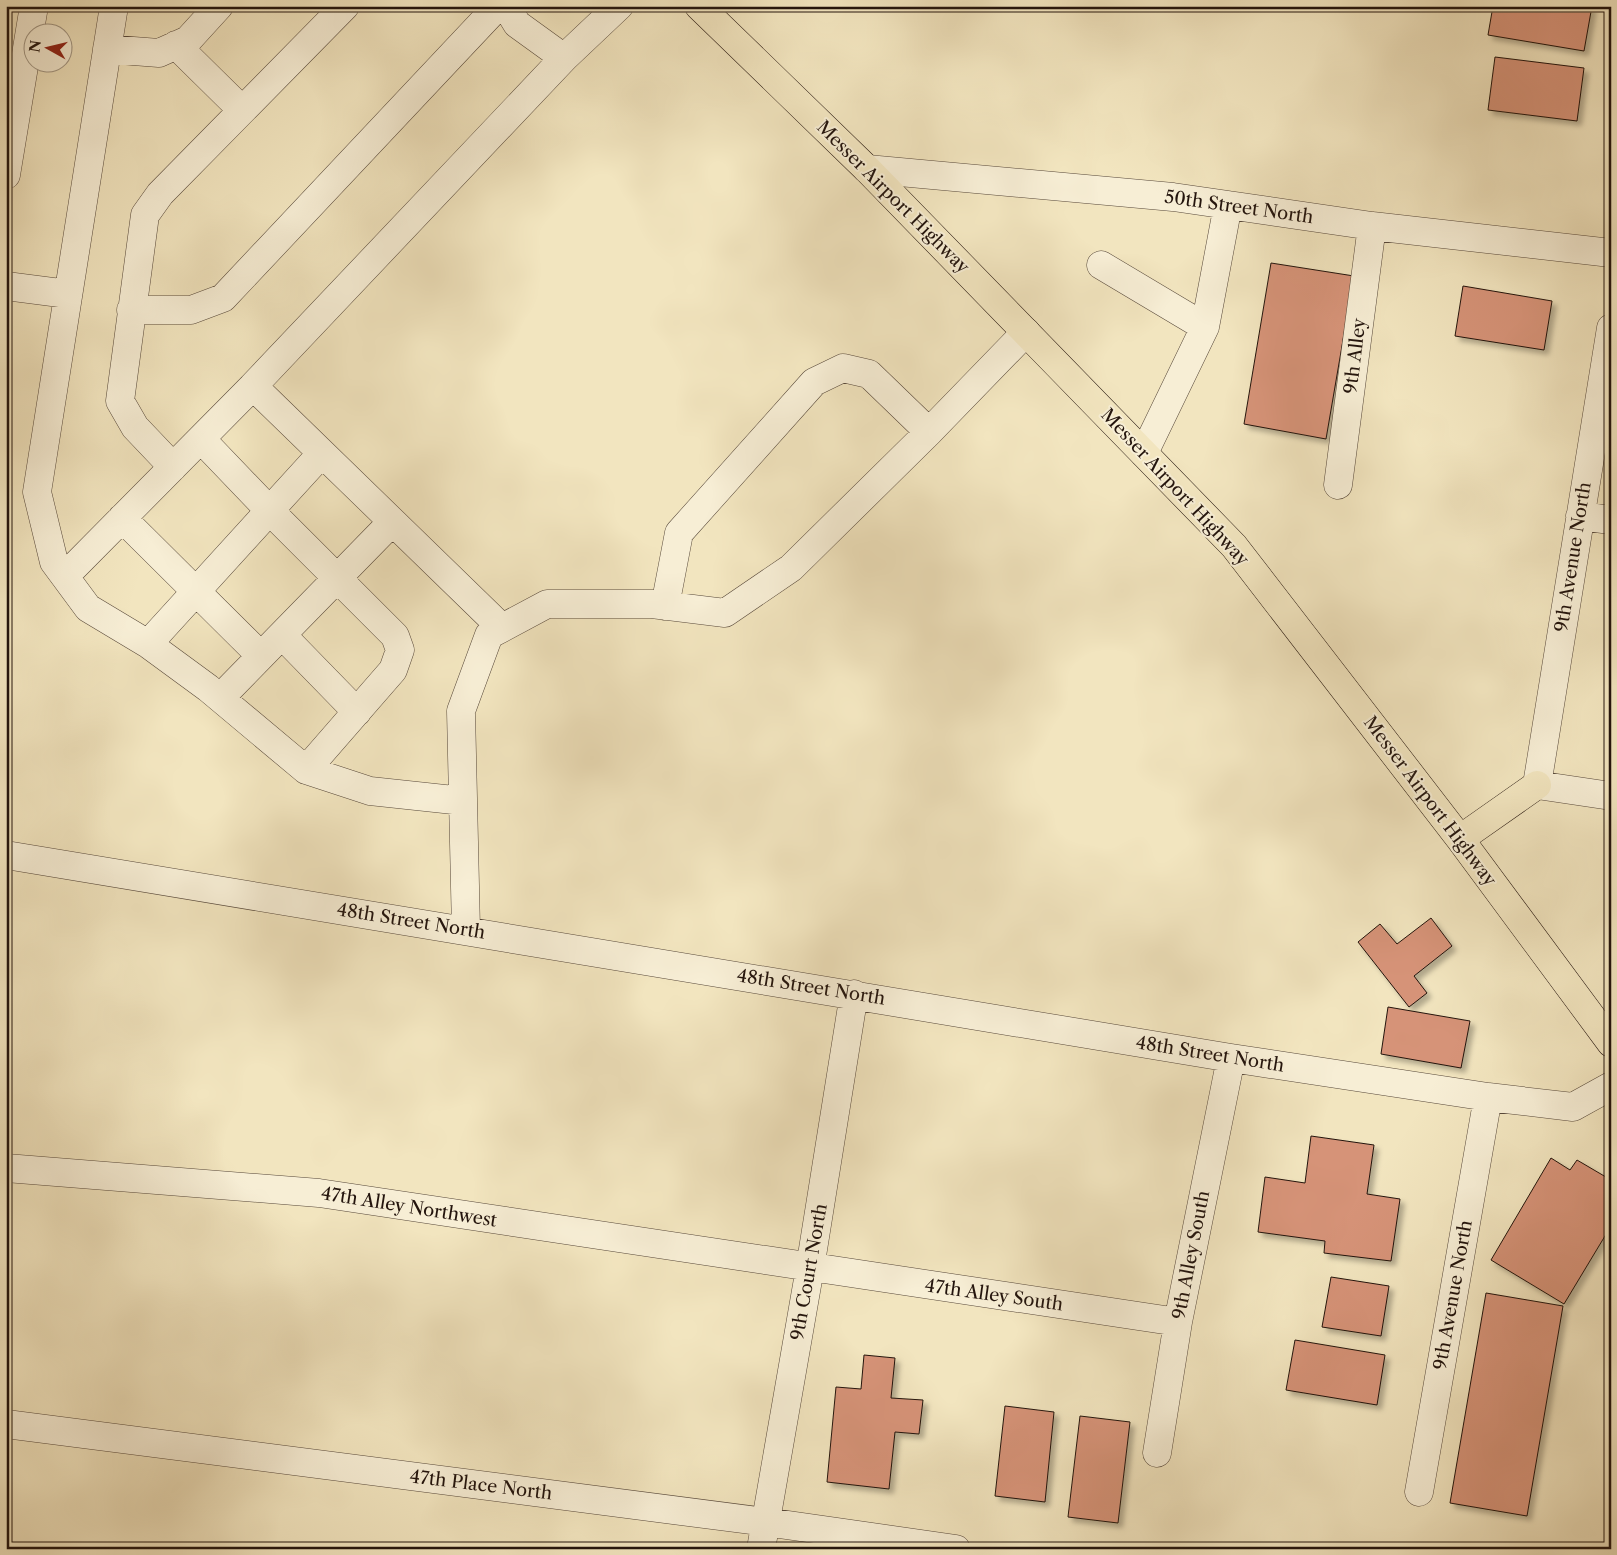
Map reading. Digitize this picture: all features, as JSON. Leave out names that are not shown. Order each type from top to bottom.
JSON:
[{"type":"main road","name":"Messer Airport Highway","points":[[699,6],[867,169],[1234,546],[1460,840],[1611,1043]]},
{"type":"main road","points":[[1460,840],[1537,786]]},
{"type":"street","points":[[6,175],[14,75],[34,6]]},
{"type":"street","points":[[114,6],[37,492],[54,562],[88,608],[148,644],[220,698],[306,770],[370,791],[463,801]]},
{"type":"street","points":[[107,49],[158,53],[188,40],[219,6]]},
{"type":"street","points":[[173,467],[135,427],[120,400],[145,215],[160,194],[344,6]]},
{"type":"street","points":[[131,310],[191,310],[223,298],[498,6]]},
{"type":"street","points":[[506,6],[517,24],[564,58]]},
{"type":"street","points":[[65,576],[253,386],[564,58],[619,6]]},
{"type":"street","points":[[176,45],[242,110]]},
{"type":"street","name":"50th Street North","points":[[867,169],[1163,196],[1372,226],[1611,253]]},
{"type":"street","points":[[1144,453],[1205,327],[1228,205]]},
{"type":"street","name":"9th Alley","points":[[1338,485],[1372,226]]},
{"type":"street","points":[[1101,265],[1205,327]]},
{"type":"street","points":[[6,286],[68,294]]},
{"type":"street","name":"9th Avenue North","points":[[1537,786],[1611,328]]},
{"type":"street","points":[[466,930],[461,711],[489,635],[547,604],[665,606],[725,613],[791,568],[929,432],[1026,332]]},
{"type":"street","points":[[665,606],[679,533],[814,382],[843,368],[869,374],[929,432]]},
{"type":"street","points":[[253,386],[502,628]]},
{"type":"street","points":[[201,438],[269,510],[395,636],[400,650],[392,670],[306,770]]},
{"type":"street","points":[[148,644],[322,453]]},
{"type":"street","points":[[1580,516],[1611,520]]},
{"type":"street","points":[[122,518],[261,656]]},
{"type":"street","points":[[220,698],[392,522]]},
{"type":"street","points":[[282,635],[357,712]]},
{"type":"street","points":[[1537,786],[1611,796]]},
{"type":"street","name":"48th Street North","points":[[6,855],[854,994],[1231,1058],[1488,1097],[1573,1107],[1611,1086]]},
{"type":"street","name":"9th Court North","points":[[761,1549],[810,1268],[854,994]]},
{"type":"street","name":"9th Alley South","points":[[1157,1454],[1178,1322],[1231,1058]]},
{"type":"street","name":"9th Avenue North","points":[[1418,1492],[1488,1097]]},
{"type":"street","name":"47th Alley Northwest","points":[[6,1168],[319,1193],[810,1268]]},
{"type":"street","name":"47th Alley South","points":[[810,1268],[1178,1322]]},
{"type":"street","name":"47th Place North","points":[[6,1424],[766,1522],[956,1549]]},
{"type":"building","points":[[1493,6],[1592,6],[1584,51],[1488,35]]},
{"type":"building","points":[[1495,57],[1584,68],[1577,121],[1488,110]]},
{"type":"building","points":[[1271,263],[1354,276],[1326,439],[1244,424]]},
{"type":"building","points":[[1463,286],[1552,301],[1544,350],[1455,336]]},
{"type":"building","points":[[1431,918],[1452,946],[1414,976],[1427,993],[1409,1007],[1358,942],[1380,924],[1397,944]]},
{"type":"building","points":[[1388,1007],[1470,1021],[1461,1068],[1381,1054]]},
{"type":"building","points":[[1311,1136],[1374,1145],[1367,1194],[1400,1199],[1391,1261],[1324,1253],[1325,1241],[1258,1232],[1265,1177],[1305,1183]]},
{"type":"building","points":[[1551,1158],[1570,1170],[1577,1160],[1611,1180],[1611,1226],[1564,1304],[1491,1260]]},
{"type":"building","points":[[1331,1277],[1389,1286],[1381,1336],[1322,1327]]},
{"type":"building","points":[[1486,1293],[1563,1306],[1527,1516],[1450,1503]]},
{"type":"building","points":[[1295,1340],[1385,1355],[1377,1405],[1286,1390]]},
{"type":"building","points":[[864,1355],[895,1358],[891,1398],[923,1400],[919,1434],[895,1432],[889,1489],[827,1482],[836,1387],[861,1389]]},
{"type":"building","points":[[1005,1406],[1054,1412],[1045,1502],[995,1496]]},
{"type":"building","points":[[1080,1416],[1130,1422],[1118,1523],[1068,1517]]}]
